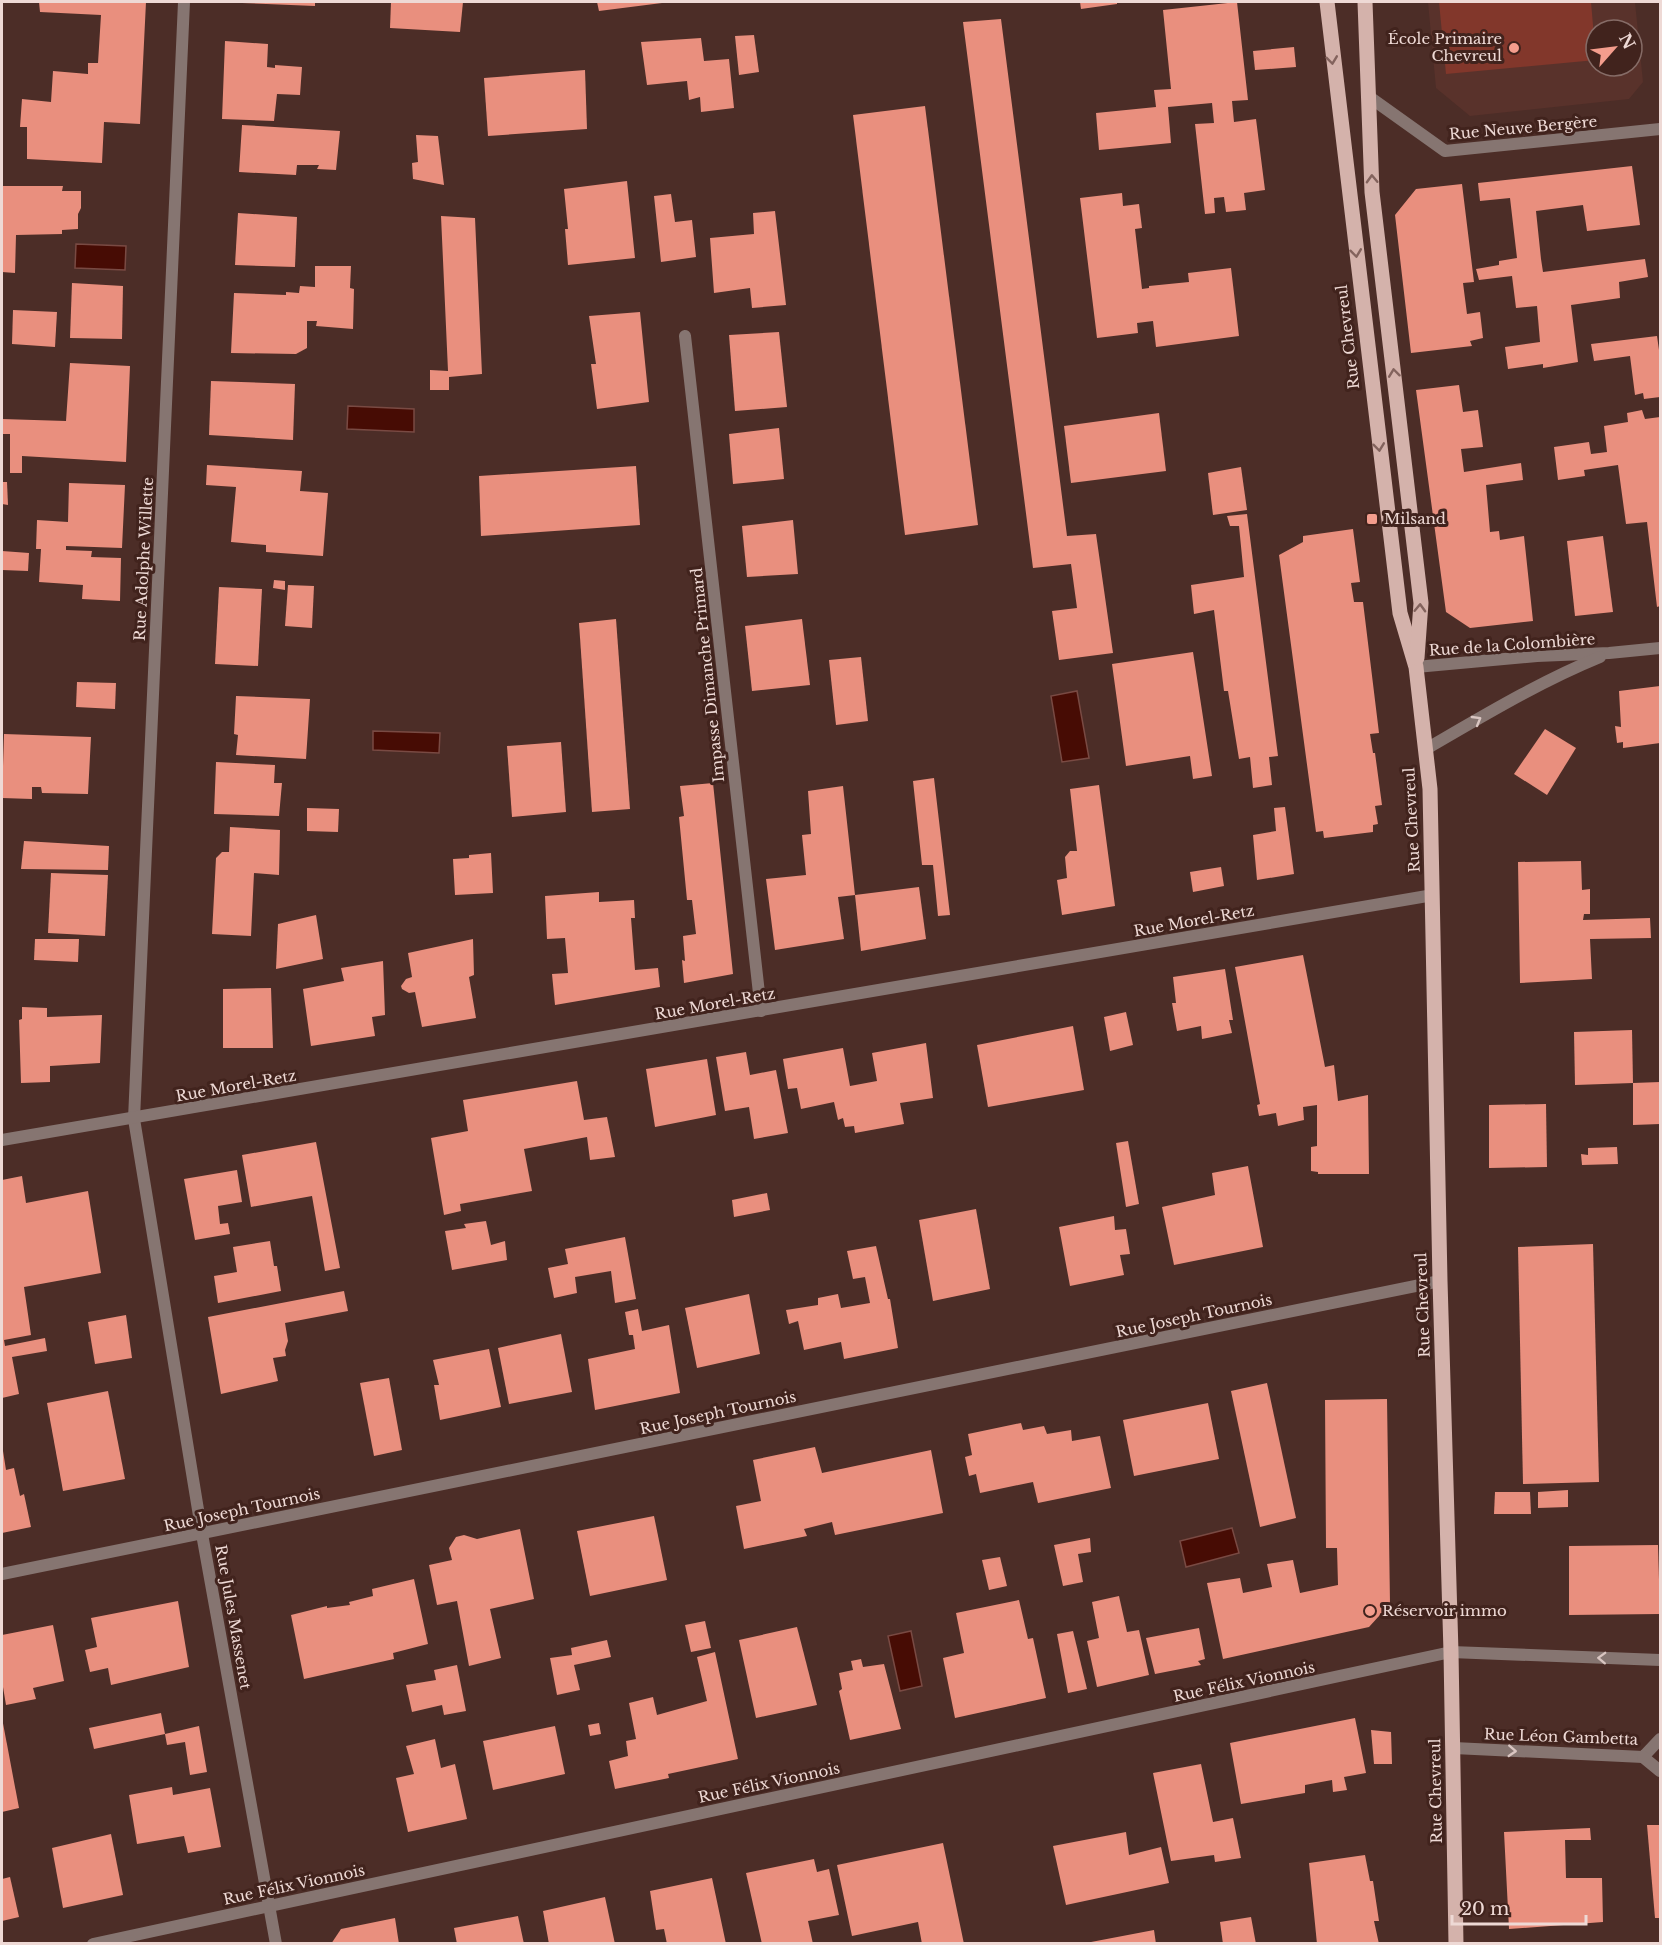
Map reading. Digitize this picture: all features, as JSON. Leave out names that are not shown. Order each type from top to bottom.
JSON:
[{"type":"main road","name":"Rue Chevreul","points":[[1327,2],[1400,613],[1416,667],[1430,789],[1440,1281],[1454,1748],[1456,1944]]},
{"type":"main road","name":"Rue Chevreul","points":[[1365,2],[1372,192],[1421,603],[1416,667]]},
{"type":"street","name":"Rue Adolphe Willette","points":[[134,1119],[184,2]]},
{"type":"street","name":"Rue Neuve Bergère","points":[[1368,96],[1445,151],[1660,129]]},
{"type":"street","name":"Impasse Dimanche Primard","points":[[685,336],[761,1011]]},
{"type":"street","name":"Rue de la Colombière","points":[[1416,667],[1660,648]]},
{"type":"street","name":"Rue de la Colombière","points":[[1426,749],[1514,698],[1568,670],[1609,653]]},
{"type":"street","name":"Rue Morel-Retz","points":[[2,1140],[1433,895]]},
{"type":"street","name":"Rue Jules Massenet","points":[[134,1119],[202,1534],[276,1944]]},
{"type":"street","name":"Rue Joseph Tournois","points":[[2,1575],[1440,1281]]},
{"type":"street","points":[[1451,1652],[1660,1660]]},
{"type":"street","name":"Rue Félix Vionnois","points":[[93,1944],[1451,1652]]},
{"type":"street","name":"Rue Léon Gambetta","points":[[1454,1748],[1643,1756],[1660,1739]]},
{"type":"street","points":[[1643,1756],[1660,1771]]},
{"type":"shaded area","name":"École Primaire Chevreul","points":[[1428,2],[1635,2],[1637,18],[1584,18],[1584,78],[1643,78],[1643,82],[1629,99],[1470,116],[1436,88]]},
{"type":"shaded area","points":[[1439,2],[1591,2],[1592,18],[1584,18],[1584,61],[1446,74]]},
{"type":"shaded area","points":[[76,244],[126,246],[125,270],[75,268]]},
{"type":"shaded area","points":[[348,406],[414,409],[414,432],[347,429]]},
{"type":"shaded area","points":[[1077,691],[1089,758],[1062,762],[1051,696]]},
{"type":"shaded area","points":[[373,731],[440,733],[439,753],[373,750]]},
{"type":"shaded area","points":[[1232,1528],[1239,1553],[1186,1567],[1180,1541]]},
{"type":"shaded area","points":[[911,1631],[922,1686],[900,1691],[888,1636]]},
{"type":"building","points":[[39,2],[146,2],[140,124],[104,122],[102,163],[27,159],[27,127],[20,127],[22,99],[51,102],[53,71],[88,74],[88,63],[98,63],[101,15],[40,12]]},
{"type":"building","points":[[315,2],[315,6],[242,3]]},
{"type":"building","points":[[391,2],[463,2],[460,32],[390,28]]},
{"type":"building","points":[[597,2],[662,2],[662,3],[599,11]]},
{"type":"building","points":[[1080,2],[1117,2],[1117,4],[1081,9]]},
{"type":"building","points":[[1237,2],[1248,100],[1232,101],[1234,122],[1256,119],[1265,190],[1244,193],[1246,210],[1226,212],[1224,197],[1214,198],[1215,213],[1205,214],[1195,124],[1214,123],[1212,103],[1168,107],[1171,143],[1099,150],[1096,113],[1156,107],[1154,90],[1171,89],[1163,10]]},
{"type":"building","points":[[1001,19],[1067,536],[1096,534],[1113,653],[1059,660],[1052,611],[1077,608],[1071,564],[1033,568],[963,22]]},
{"type":"building","points":[[754,35],[759,72],[739,75],[735,36]]},
{"type":"building","points":[[701,38],[704,61],[729,59],[734,108],[701,112],[700,97],[689,100],[687,81],[647,85],[641,42]]},
{"type":"building","points":[[225,41],[268,44],[267,67],[275,68],[275,65],[302,67],[300,95],[277,94],[274,121],[222,119]]},
{"type":"building","points":[[1294,47],[1296,67],[1255,70],[1253,51]]},
{"type":"building","points":[[585,70],[587,129],[488,136],[484,78]]},
{"type":"building","points":[[925,106],[978,525],[905,535],[853,115]]},
{"type":"building","points":[[242,125],[340,131],[336,170],[317,169],[319,165],[297,165],[296,175],[239,172]]},
{"type":"building","points":[[416,135],[438,136],[444,185],[413,179],[412,163],[418,162]]},
{"type":"building","points":[[1632,166],[1640,225],[1587,231],[1583,205],[1536,211],[1541,259],[1543,272],[1645,259],[1648,277],[1619,282],[1620,298],[1571,305],[1578,362],[1543,368],[1543,364],[1508,369],[1505,347],[1540,342],[1537,306],[1516,308],[1512,276],[1479,280],[1476,269],[1499,265],[1499,261],[1517,258],[1510,198],[1480,201],[1478,183]]},
{"type":"building","points":[[627,181],[635,258],[568,265],[565,229],[568,229],[564,189]]},
{"type":"building","points":[[1462,184],[1474,282],[1463,283],[1467,314],[1480,312],[1483,338],[1470,341],[1472,346],[1411,353],[1395,215],[1416,189]]},
{"type":"building","points":[[2,186],[63,186],[62,191],[81,191],[78,229],[62,230],[62,234],[16,235],[15,273],[2,272]]},
{"type":"building","points":[[1122,193],[1123,206],[1139,204],[1142,228],[1135,229],[1142,289],[1149,288],[1149,286],[1189,282],[1188,273],[1231,268],[1239,336],[1156,347],[1153,321],[1137,323],[1138,333],[1097,338],[1080,198]]},
{"type":"building","points":[[671,194],[675,222],[692,220],[696,257],[661,262],[654,196]]},
{"type":"building","points":[[775,211],[786,305],[752,308],[750,288],[714,293],[710,238],[754,234],[753,213]]},
{"type":"building","points":[[238,213],[297,217],[295,267],[235,265]]},
{"type":"building","points":[[441,216],[475,218],[482,374],[449,377],[449,390],[430,390],[430,370],[448,371]]},
{"type":"building","points":[[315,266],[351,266],[350,288],[354,289],[353,329],[316,326],[317,321],[307,321],[307,348],[296,354],[231,353],[234,293],[286,295],[286,292],[299,293],[300,286],[315,287]]},
{"type":"building","points":[[72,283],[123,286],[122,339],[70,338]]},
{"type":"building","points":[[13,310],[57,312],[55,347],[12,344]]},
{"type":"building","points":[[640,312],[649,402],[597,409],[591,364],[596,364],[589,316]]},
{"type":"building","points":[[779,332],[787,407],[735,411],[729,335]]},
{"type":"building","points":[[1657,336],[1660,357],[1660,397],[1644,399],[1643,393],[1635,395],[1630,356],[1594,361],[1591,344]]},
{"type":"building","points":[[70,363],[130,366],[126,462],[22,456],[22,473],[10,473],[10,434],[2,434],[2,419],[66,421]]},
{"type":"building","points":[[211,381],[295,384],[293,440],[209,435]]},
{"type":"building","points":[[1459,385],[1463,412],[1478,410],[1483,447],[1461,449],[1464,472],[1521,463],[1523,480],[1486,485],[1490,532],[1499,531],[1500,540],[1524,536],[1533,621],[1470,628],[1446,612],[1416,390]]},
{"type":"building","points":[[1642,410],[1645,419],[1660,417],[1660,606],[1657,607],[1647,522],[1626,524],[1618,465],[1584,470],[1585,476],[1558,480],[1554,447],[1589,442],[1591,454],[1607,452],[1604,426],[1628,422],[1627,413]]},
{"type":"building","points":[[1159,413],[1166,471],[1071,483],[1064,426]]},
{"type":"building","points":[[779,428],[784,479],[733,484],[729,434]]},
{"type":"building","points":[[207,465],[302,471],[300,491],[328,493],[323,556],[266,552],[266,545],[231,542],[236,487],[206,485]]},
{"type":"building","points":[[636,466],[640,525],[481,536],[479,476]]},
{"type":"building","points":[[1241,467],[1247,510],[1213,515],[1208,473]]},
{"type":"building","points":[[2,482],[7,482],[8,505],[2,504]]},
{"type":"building","points":[[69,483],[125,485],[122,548],[66,546],[66,550],[92,551],[91,557],[121,558],[120,601],[82,599],[83,585],[39,582],[41,549],[36,549],[37,520],[68,522]]},
{"type":"building","points":[[1247,514],[1278,756],[1269,757],[1272,785],[1253,788],[1250,757],[1239,759],[1228,691],[1224,691],[1214,610],[1194,614],[1191,585],[1244,577],[1239,526],[1230,526],[1227,516]]},
{"type":"building","points":[[793,520],[798,574],[747,577],[742,526]]},
{"type":"building","points":[[1353,529],[1360,582],[1351,583],[1354,602],[1363,602],[1379,733],[1370,734],[1382,805],[1375,806],[1378,824],[1373,825],[1373,832],[1324,838],[1323,831],[1316,832],[1279,555],[1303,542],[1303,536]]},
{"type":"building","points":[[1603,536],[1613,612],[1575,616],[1567,541]]},
{"type":"building","points":[[2,551],[29,553],[28,571],[2,570]]},
{"type":"building","points":[[274,580],[285,581],[285,590],[273,588]]},
{"type":"building","points":[[288,585],[314,586],[312,628],[285,626]]},
{"type":"building","points":[[219,587],[262,589],[258,666],[215,664]]},
{"type":"building","points":[[616,619],[630,809],[592,812],[579,623]]},
{"type":"building","points":[[802,619],[810,685],[752,691],[745,626]]},
{"type":"building","points":[[1193,652],[1212,776],[1193,779],[1190,756],[1126,766],[1112,664]]},
{"type":"building","points":[[861,657],[868,721],[836,725],[829,660]]},
{"type":"building","points":[[77,682],[116,683],[115,709],[76,707]]},
{"type":"building","points":[[1660,686],[1660,743],[1623,748],[1623,742],[1617,743],[1615,726],[1621,727],[1619,691]]},
{"type":"building","points":[[236,696],[310,699],[306,759],[236,755],[238,735],[234,734]]},
{"type":"building","points":[[1545,729],[1576,748],[1547,795],[1514,774]]},
{"type":"building","points":[[4,734],[91,737],[88,794],[42,793],[41,787],[32,787],[32,799],[2,798]]},
{"type":"building","points":[[561,742],[566,812],[512,817],[507,746]]},
{"type":"building","points":[[216,762],[275,765],[274,783],[282,783],[279,816],[214,814]]},
{"type":"building","points":[[934,778],[950,915],[938,916],[933,865],[922,865],[913,781]]},
{"type":"building","points":[[713,783],[733,974],[684,983],[683,936],[696,934],[692,900],[687,900],[679,817],[684,816],[680,786]]},
{"type":"building","points":[[1099,785],[1115,906],[1062,915],[1057,880],[1067,878],[1065,857],[1070,851],[1077,851],[1070,789]]},
{"type":"building","points":[[843,786],[855,895],[838,897],[844,939],[775,950],[766,879],[806,875],[802,835],[811,834],[808,791]]},
{"type":"building","points":[[1285,807],[1294,874],[1257,880],[1253,835],[1276,831],[1274,808]]},
{"type":"building","points":[[307,808],[339,809],[338,832],[307,831]]},
{"type":"building","points":[[230,827],[280,830],[279,875],[254,873],[251,936],[212,934],[216,858],[222,852],[229,852]]},
{"type":"building","points":[[24,841],[109,846],[108,870],[21,869]]},
{"type":"building","points":[[491,853],[493,893],[455,895],[453,859]]},
{"type":"building","points":[[1581,861],[1582,890],[1590,889],[1590,914],[1584,914],[1583,920],[1650,918],[1651,938],[1590,939],[1592,979],[1520,983],[1518,862]]},
{"type":"building","points":[[1221,867],[1224,886],[1193,892],[1190,872]]},
{"type":"building","points":[[51,873],[108,875],[105,936],[48,933]]},
{"type":"building","points":[[919,887],[926,939],[861,951],[855,895]]},
{"type":"building","points":[[599,892],[599,902],[634,900],[635,918],[631,918],[635,970],[658,968],[660,987],[555,1005],[552,974],[568,973],[565,938],[547,939],[545,896]]},
{"type":"building","points":[[316,915],[323,959],[276,969],[278,924]]},
{"type":"building","points":[[35,939],[79,939],[78,962],[34,960]]},
{"type":"building","points":[[473,939],[474,975],[469,977],[476,1018],[422,1027],[415,992],[409,993],[401,986],[406,979],[412,977],[408,953]]},
{"type":"building","points":[[1303,955],[1325,1067],[1334,1065],[1338,1101],[1368,1095],[1369,1174],[1318,1174],[1318,1172],[1311,1171],[1311,1147],[1317,1146],[1317,1105],[1303,1107],[1304,1120],[1278,1126],[1276,1113],[1259,1116],[1257,1105],[1260,1104],[1235,967]]},
{"type":"building","points":[[383,961],[385,1015],[372,1017],[375,1036],[311,1046],[303,989],[344,981],[341,968]]},
{"type":"building","points":[[1225,969],[1233,1020],[1229,1020],[1232,1033],[1202,1039],[1201,1026],[1177,1031],[1172,1003],[1176,1003],[1173,977]]},
{"type":"building","points":[[271,988],[273,1048],[223,1048],[223,989]]},
{"type":"building","points":[[22,1007],[47,1008],[47,1017],[102,1015],[100,1063],[50,1066],[50,1082],[21,1083],[19,1020],[22,1019]]},
{"type":"building","points":[[1126,1012],[1133,1045],[1110,1051],[1104,1017]]},
{"type":"building","points":[[1073,1026],[1084,1090],[988,1107],[977,1045]]},
{"type":"building","points":[[1632,1030],[1633,1083],[1575,1085],[1574,1032]]},
{"type":"building","points":[[926,1043],[933,1098],[900,1103],[904,1124],[855,1133],[854,1126],[845,1127],[843,1118],[838,1120],[834,1102],[801,1109],[797,1088],[788,1089],[783,1059],[843,1048],[850,1086],[877,1081],[872,1053]]},
{"type":"building","points":[[746,1052],[750,1075],[776,1070],[788,1133],[754,1139],[749,1107],[725,1111],[716,1057]]},
{"type":"building","points":[[707,1059],[716,1115],[655,1127],[646,1069]]},
{"type":"building","points":[[577,1081],[584,1120],[607,1117],[615,1157],[590,1160],[587,1137],[524,1149],[532,1191],[460,1204],[461,1211],[444,1215],[431,1138],[468,1131],[463,1100]]},
{"type":"building","points":[[1660,1082],[1660,1124],[1633,1125],[1633,1083]]},
{"type":"building","points":[[1546,1104],[1547,1167],[1489,1168],[1489,1105]]},
{"type":"building","points":[[1128,1141],[1139,1204],[1126,1207],[1116,1143]]},
{"type":"building","points":[[316,1142],[340,1268],[325,1271],[312,1196],[251,1207],[242,1155]]},
{"type":"building","points":[[1617,1147],[1618,1164],[1582,1165],[1581,1154],[1588,1155],[1588,1148]]},
{"type":"building","points":[[1248,1166],[1263,1247],[1174,1265],[1162,1207],[1215,1195],[1212,1173]]},
{"type":"building","points":[[237,1170],[242,1202],[218,1206],[220,1224],[228,1223],[230,1234],[195,1240],[184,1179]]},
{"type":"building","points":[[22,1176],[26,1203],[88,1191],[101,1273],[24,1287],[31,1335],[4,1340],[5,1346],[45,1338],[47,1351],[12,1357],[19,1394],[2,1398],[2,1180]]},
{"type":"building","points":[[767,1193],[770,1210],[734,1217],[732,1200]]},
{"type":"building","points":[[976,1209],[990,1289],[933,1301],[919,1220]]},
{"type":"building","points":[[1114,1216],[1115,1230],[1126,1229],[1130,1254],[1120,1255],[1124,1275],[1070,1286],[1059,1227]]},
{"type":"building","points":[[486,1221],[491,1245],[505,1241],[507,1260],[452,1270],[445,1231],[466,1228],[464,1224]]},
{"type":"building","points":[[625,1237],[636,1299],[615,1303],[611,1271],[575,1277],[577,1293],[554,1298],[548,1268],[568,1264],[565,1249]]},
{"type":"building","points":[[270,1241],[281,1291],[218,1303],[214,1276],[237,1272],[233,1247]]},
{"type":"building","points":[[1593,1244],[1599,1482],[1523,1484],[1518,1247]]},
{"type":"building","points":[[876,1246],[888,1299],[890,1299],[898,1348],[844,1359],[841,1342],[804,1350],[798,1321],[789,1324],[786,1310],[818,1305],[818,1298],[838,1294],[841,1308],[870,1303],[865,1277],[853,1279],[847,1251]]},
{"type":"building","points":[[344,1291],[348,1311],[285,1323],[288,1341],[286,1356],[273,1358],[278,1381],[221,1394],[208,1317]]},
{"type":"building","points":[[749,1294],[760,1354],[697,1368],[685,1308]]},
{"type":"building","points":[[638,1309],[642,1331],[669,1325],[680,1393],[595,1410],[588,1359],[635,1349],[633,1335],[629,1335],[625,1312]]},
{"type":"building","points":[[126,1315],[132,1358],[95,1364],[88,1322]]},
{"type":"building","points":[[561,1334],[572,1392],[509,1404],[498,1348]]},
{"type":"building","points":[[489,1349],[501,1407],[440,1420],[434,1385],[439,1385],[433,1360]]},
{"type":"building","points":[[389,1378],[402,1450],[374,1456],[360,1383]]},
{"type":"building","points":[[1267,1383],[1296,1518],[1260,1527],[1231,1391]]},
{"type":"building","points":[[108,1391],[125,1479],[63,1491],[47,1403]]},
{"type":"building","points":[[1387,1399],[1390,1604],[1369,1627],[1223,1659],[1207,1583],[1240,1578],[1243,1593],[1272,1587],[1267,1564],[1293,1560],[1300,1593],[1338,1585],[1337,1548],[1326,1548],[1325,1400]]},
{"type":"building","points":[[1208,1403],[1219,1459],[1134,1476],[1123,1420]]},
{"type":"building","points":[[1021,1423],[1023,1430],[1044,1426],[1047,1434],[1071,1430],[1072,1441],[1100,1436],[1111,1488],[1038,1503],[1033,1482],[980,1493],[976,1474],[969,1476],[965,1457],[972,1455],[968,1434]]},
{"type":"building","points":[[815,1447],[822,1473],[931,1450],[943,1513],[835,1535],[832,1522],[804,1529],[807,1536],[744,1549],[736,1506],[761,1501],[753,1460]]},
{"type":"building","points":[[3,1451],[6,1470],[14,1468],[20,1496],[24,1494],[31,1527],[2,1533]]},
{"type":"building","points":[[1568,1490],[1568,1507],[1538,1508],[1538,1492]]},
{"type":"building","points":[[1495,1492],[1530,1492],[1531,1514],[1494,1514]]},
{"type":"building","points":[[654,1516],[667,1580],[590,1596],[577,1531]]},
{"type":"building","points":[[520,1529],[534,1599],[490,1609],[501,1658],[469,1666],[457,1601],[437,1605],[429,1565],[452,1560],[449,1548],[456,1537],[464,1535],[477,1539]]},
{"type":"building","points":[[1090,1538],[1091,1552],[1078,1554],[1083,1582],[1063,1586],[1054,1545]]},
{"type":"building","points":[[1658,1545],[1660,1614],[1569,1615],[1569,1546]]},
{"type":"building","points":[[1000,1557],[1007,1586],[989,1590],[982,1560]]},
{"type":"building","points":[[414,1579],[428,1644],[393,1653],[394,1659],[304,1679],[291,1615],[327,1606],[327,1608],[350,1605],[349,1602],[373,1596],[372,1589]]},
{"type":"building","points":[[1119,1596],[1127,1632],[1139,1630],[1149,1675],[1097,1687],[1087,1641],[1099,1638],[1092,1602]]},
{"type":"building","points":[[1019,1600],[1028,1639],[1033,1638],[1046,1698],[955,1718],[943,1658],[964,1653],[956,1613]]},
{"type":"building","points":[[178,1601],[189,1667],[111,1685],[108,1668],[90,1672],[85,1650],[97,1647],[91,1618]]},
{"type":"building","points":[[705,1621],[711,1648],[691,1652],[685,1625]]},
{"type":"building","points":[[53,1625],[64,1681],[33,1688],[36,1699],[6,1705],[2,1681],[2,1635]]},
{"type":"building","points":[[797,1627],[817,1705],[756,1718],[739,1640]]},
{"type":"building","points":[[1199,1628],[1205,1659],[1198,1661],[1201,1665],[1155,1674],[1146,1638]]},
{"type":"building","points":[[1073,1631],[1087,1689],[1068,1693],[1057,1634]]},
{"type":"building","points":[[607,1640],[611,1657],[574,1665],[580,1690],[557,1695],[550,1658],[572,1655],[571,1648]]},
{"type":"building","points":[[715,1652],[738,1759],[668,1774],[669,1778],[615,1789],[609,1761],[628,1756],[626,1741],[636,1739],[629,1703],[653,1697],[657,1715],[707,1701],[697,1657]]},
{"type":"building","points":[[861,1659],[863,1667],[884,1664],[901,1729],[850,1740],[839,1691],[842,1689],[839,1673],[853,1670],[851,1661]]},
{"type":"building","points":[[457,1665],[466,1711],[444,1715],[442,1705],[412,1712],[406,1685],[436,1680],[434,1670]]},
{"type":"building","points":[[161,1713],[165,1734],[94,1749],[89,1728]]},
{"type":"building","points":[[2,1718],[19,1808],[2,1812]]},
{"type":"building","points":[[1355,1718],[1366,1773],[1344,1777],[1347,1790],[1333,1792],[1332,1780],[1305,1785],[1305,1793],[1241,1804],[1230,1743]]},
{"type":"building","points":[[599,1723],[601,1734],[590,1736],[588,1725]]},
{"type":"building","points":[[199,1726],[207,1772],[190,1775],[185,1742],[167,1745],[165,1734]]},
{"type":"building","points":[[555,1726],[565,1774],[493,1790],[483,1741]]},
{"type":"building","points":[[1371,1730],[1391,1732],[1392,1764],[1374,1764]]},
{"type":"building","points":[[435,1739],[441,1768],[455,1764],[467,1819],[408,1832],[396,1778],[414,1774],[406,1746]]},
{"type":"building","points":[[1201,1764],[1213,1822],[1233,1818],[1241,1858],[1215,1862],[1214,1855],[1171,1861],[1153,1773]]},
{"type":"building","points":[[172,1787],[173,1795],[210,1788],[221,1847],[188,1853],[184,1836],[137,1844],[129,1795]]},
{"type":"building","points":[[1647,1825],[1660,1825],[1660,1918],[1655,1918]]},
{"type":"building","points":[[1590,1828],[1591,1840],[1565,1840],[1566,1878],[1602,1878],[1603,1922],[1509,1929],[1504,1832]]},
{"type":"building","points":[[1126,1832],[1129,1855],[1161,1847],[1169,1883],[1066,1905],[1053,1846]]},
{"type":"building","points":[[111,1834],[123,1895],[63,1908],[52,1848]]},
{"type":"building","points":[[943,1843],[964,1944],[922,1944],[918,1922],[852,1936],[837,1865]]},
{"type":"building","points":[[1365,1855],[1370,1881],[1373,1881],[1379,1921],[1374,1921],[1379,1944],[1317,1944],[1309,1863]]},
{"type":"building","points":[[814,1859],[817,1872],[829,1869],[839,1915],[808,1921],[813,1944],[762,1944],[746,1873]]},
{"type":"building","points":[[10,1877],[19,1917],[2,1921],[2,1879]]},
{"type":"building","points":[[712,1878],[726,1944],[667,1944],[664,1929],[656,1930],[650,1891]]},
{"type":"building","points":[[605,1897],[615,1944],[549,1944],[543,1911]]},
{"type":"building","points":[[518,1916],[524,1944],[457,1944],[454,1928]]},
{"type":"building","points":[[1251,1917],[1256,1944],[1223,1944],[1220,1922]]},
{"type":"building","points":[[395,1918],[399,1944],[331,1944],[341,1929]]},
{"type":"building","points":[[1154,1930],[1156,1944],[1091,1944],[1091,1942]]},
{"type":"place","name":"École Primaire Chevreul","points":[[1514,48]]},
{"type":"place","name":"Milsand","points":[[1372,519]]},
{"type":"place","name":"Réservoir immo","points":[[1370,1611]]}]
